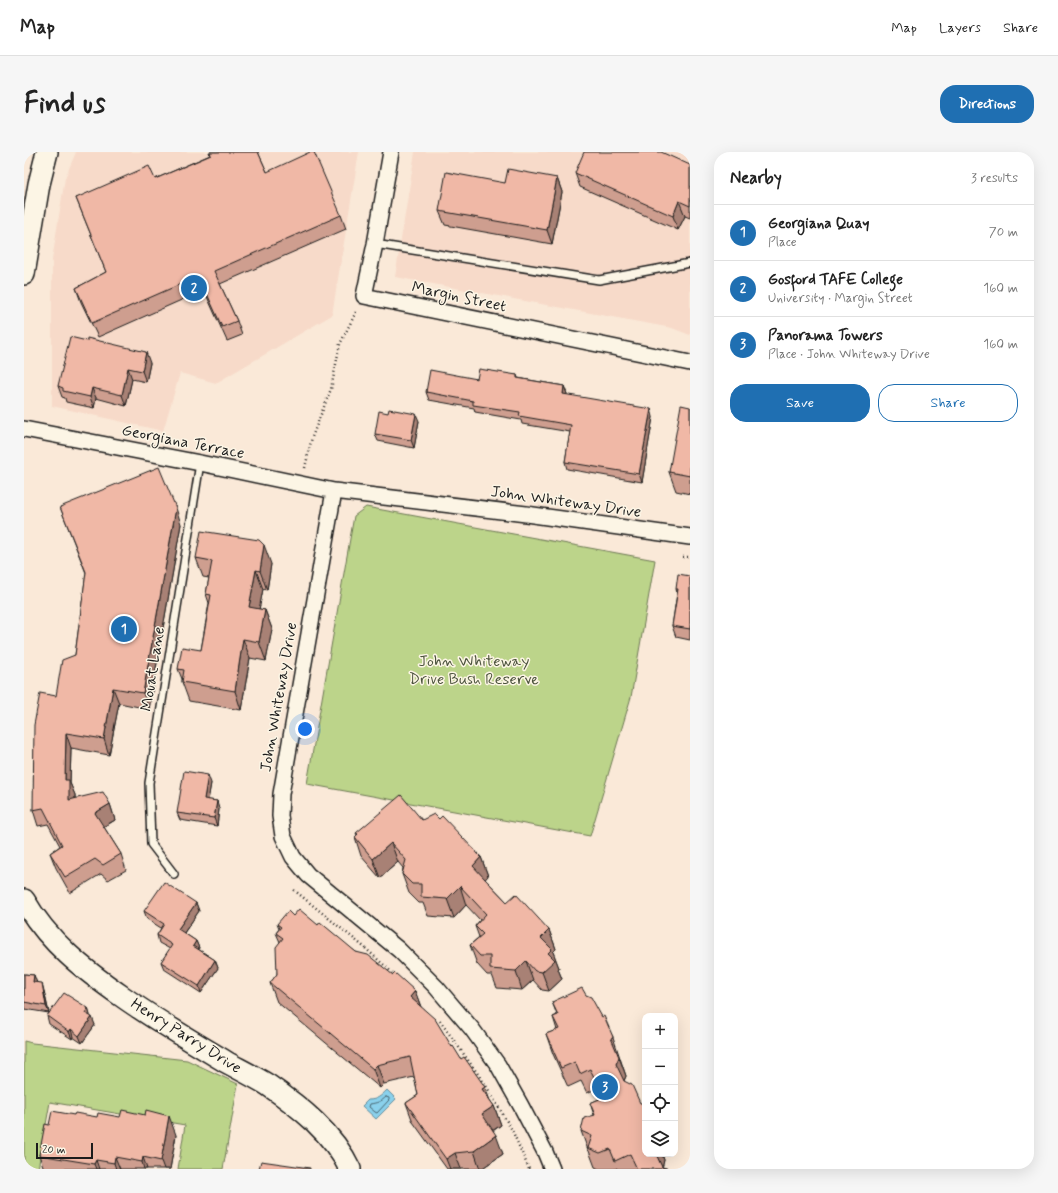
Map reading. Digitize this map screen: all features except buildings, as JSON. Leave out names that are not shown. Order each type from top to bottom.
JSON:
[{"type":"main road","points":[[24,274],[39,184],[47,152]]},
{"type":"main road","name":"Henry Parry Drive","points":[[24,900],[33,916],[47,933],[79,965],[99,981],[184,1037],[267,1084],[305,1113],[321,1128],[334,1143],[350,1169]]},
{"type":"street","points":[[364,296],[375,244],[391,152]]},
{"type":"street","name":"Margin Street","points":[[364,296],[690,363]]},
{"type":"street","name":"Georgiana Terrace","points":[[24,429],[334,491]]},
{"type":"street","name":"John Whiteway Drive","points":[[552,1169],[545,1152],[521,1106],[498,1066],[472,1029],[436,987],[398,950],[308,875],[293,857],[283,836],[280,816],[281,794],[334,491],[526,514],[690,537]]},
{"type":"lane","points":[[375,244],[599,280],[690,263]]},
{"type":"lane","name":"Mouat Lane","points":[[174,874],[151,844],[149,783],[200,463]]},
{"type":"path","points":[[302,484],[312,437],[331,389],[340,344],[364,296]]},
{"type":"path","points":[[683,557],[690,557]]},
{"type":"path","points":[[294,890],[364,947],[399,978]]},
{"type":"path","points":[[437,1017],[486,1084],[512,1130],[529,1169]]},
{"type":"shaded area","points":[[76,152],[359,152],[332,315],[216,383],[180,373],[163,431],[52,406],[52,260],[65,178]]},
{"type":"shaded area","points":[[415,152],[690,152],[690,335],[672,328],[395,277]]},
{"type":"green space","name":"John Whiteway Drive Bush Reserve","points":[[366,507],[655,560],[631,697],[590,836],[307,784],[354,516]]},
{"type":"green space","points":[[24,1041],[187,1060],[238,1084],[223,1169],[178,1169],[185,1125],[50,1102],[38,1169],[24,1169]]},
{"type":"water","points":[[387,1090],[396,1099],[376,1119],[362,1106],[368,1100],[379,1097]]},
{"type":"place","name":"Gosford TAFE College","points":[[194,288]]},
{"type":"place","name":"Georgiana Quay","points":[[124,629]]},
{"type":"place","name":"Panorama Towers","points":[[605,1087]]}]
